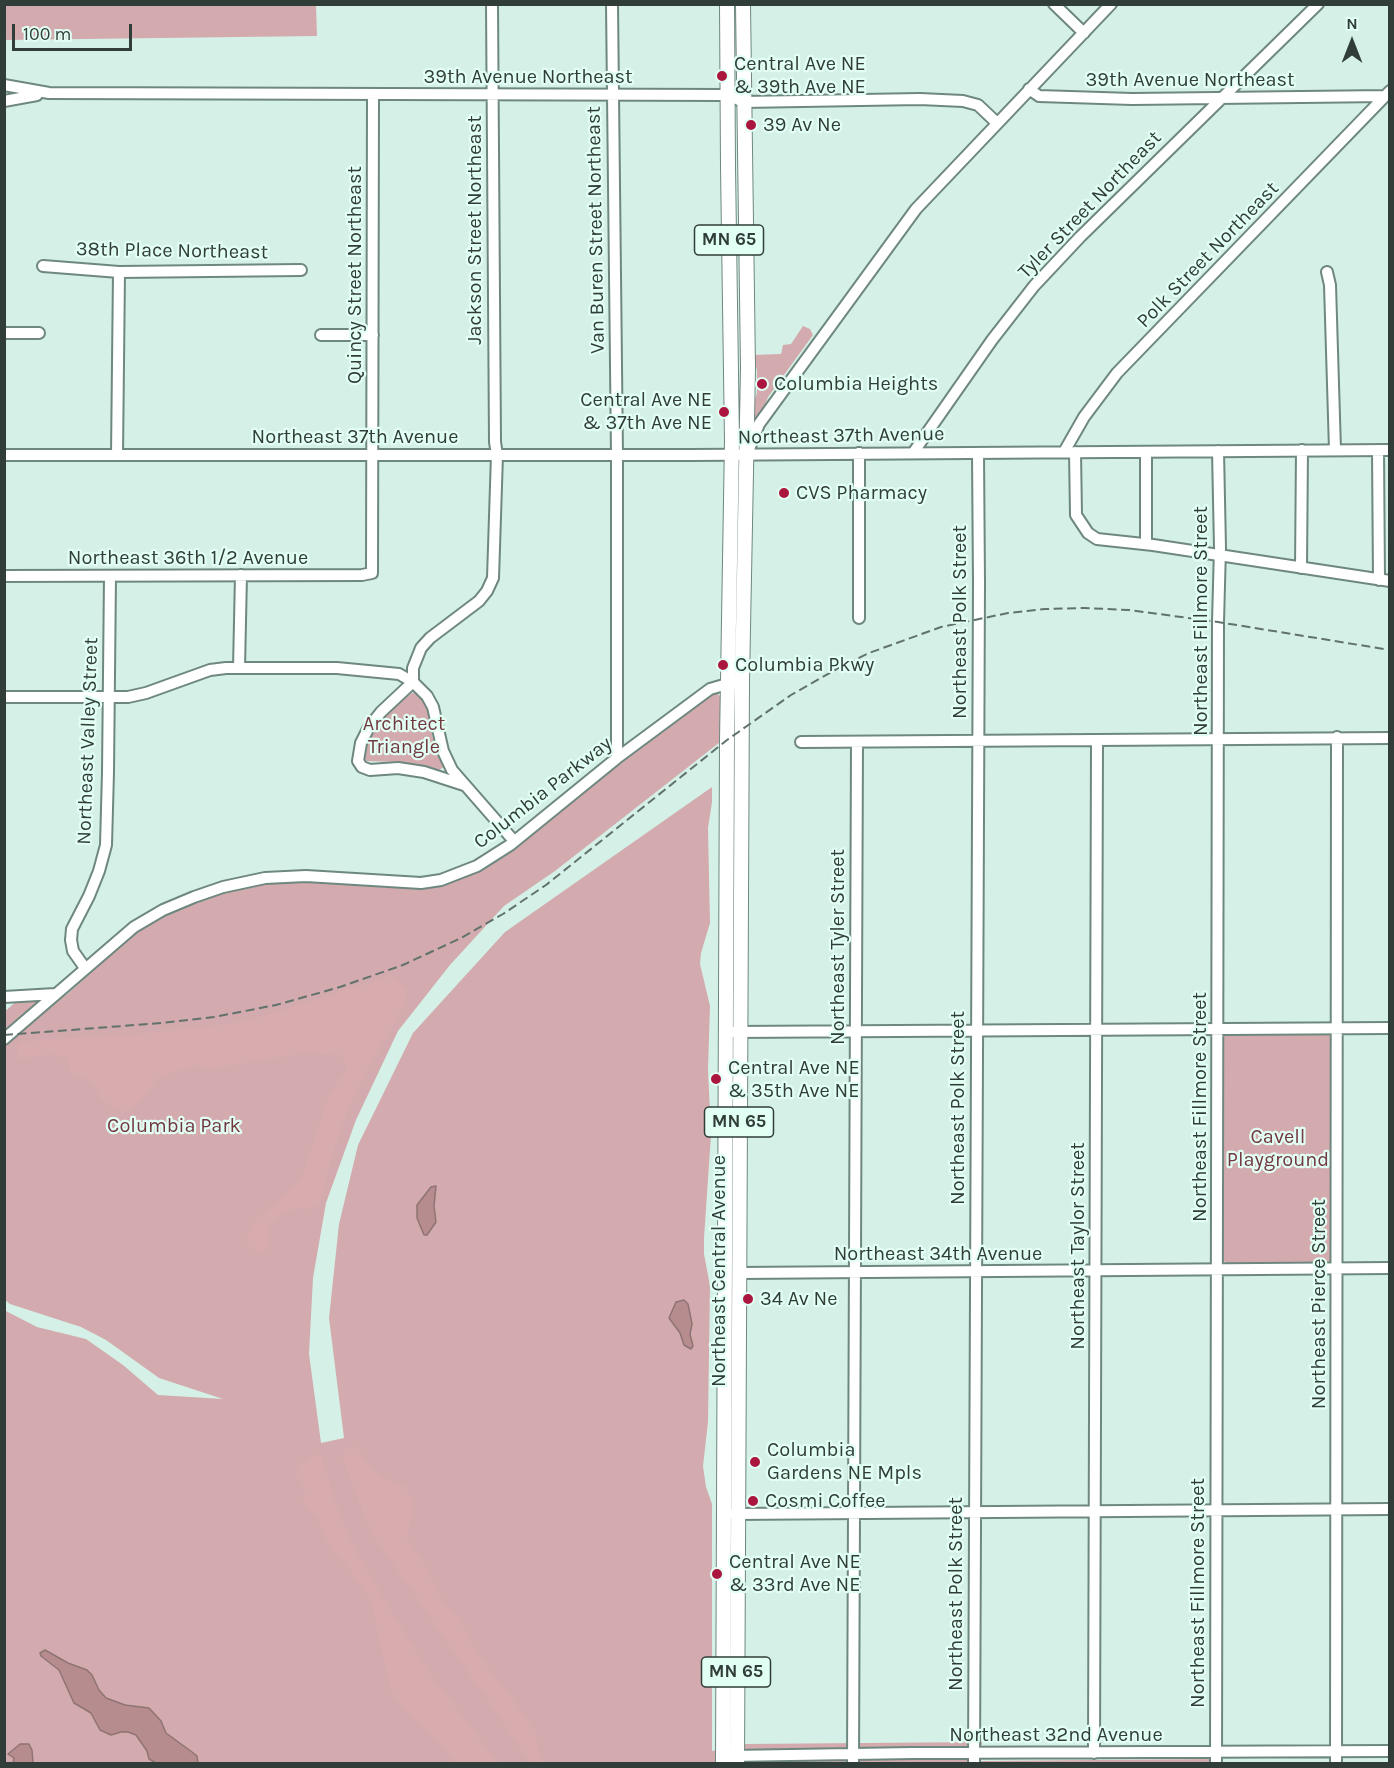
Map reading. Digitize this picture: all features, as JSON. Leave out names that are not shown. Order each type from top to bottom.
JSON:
[{"type":"main road","name":"MN 65","points":[[727,4],[732,455]]},
{"type":"main road","name":"MN 65","points":[[743,4],[747,454]]},
{"type":"main road","points":[[730,261],[739,308],[747,314]]},
{"type":"main road","points":[[731,309],[738,321],[740,347],[748,368]]},
{"type":"main road","name":"Northeast Central Avenue","points":[[735,682],[747,454]]},
{"type":"main road","name":"Northeast Central Avenue","points":[[730,1760],[735,682],[732,455]]},
{"type":"main road","name":"Northeast Central Avenue","points":[[730,1514],[738,1273],[733,1032]]},
{"type":"street","name":"Jackson Street Northeast","points":[[413,682],[413,668],[421,648],[435,634],[479,601],[494,578],[497,455],[495,442],[492,4]]},
{"type":"street","name":"Van Buren Street Northeast","points":[[612,4],[617,455],[617,758]]},
{"type":"street","points":[[1054,4],[1084,33]]},
{"type":"street","points":[[747,454],[759,424],[916,209],[1111,4]]},
{"type":"street","name":"Tyler Street Northeast","points":[[913,453],[992,340],[1034,286],[1080,237],[1318,4]]},
{"type":"street","name":"39th Avenue Northeast","points":[[4,85],[49,93],[728,95],[743,102],[920,99],[963,101],[978,105],[997,123]]},
{"type":"street","name":"39th Avenue Northeast","points":[[1029,89],[1039,96],[1222,99],[1388,94]]},
{"type":"street","name":"39th Avenue Northeast","points":[[4,101],[49,93]]},
{"type":"street","name":"Polk Street Northeast","points":[[1070,452],[1084,417],[1117,373],[1388,94]]},
{"type":"street","name":"Quincy Street Northeast","points":[[372,573],[373,95]]},
{"type":"street","name":"38th Place Northeast","points":[[43,266],[119,272],[301,270]]},
{"type":"street","points":[[117,455],[119,272]]},
{"type":"street","points":[[1327,272],[1330,285],[1335,450]]},
{"type":"street","points":[[4,333],[39,333]]},
{"type":"street","points":[[321,335],[373,335]]},
{"type":"street","points":[[1301,568],[1302,450]]},
{"type":"street","points":[[1070,452],[1076,514],[1088,533],[1098,540],[1146,544],[1384,581],[1384,450]]},
{"type":"street","name":"Northeast 37th Avenue","points":[[4,455],[732,455],[1384,450]]},
{"type":"street","name":"Northeast Fillmore Street","points":[[1216,1758],[1220,555],[1218,451]]},
{"type":"street","points":[[1146,452],[1146,544]]},
{"type":"street","points":[[859,453],[859,618]]},
{"type":"street","name":"Northeast Polk Street","points":[[974,1758],[978,453]]},
{"type":"street","name":"Northeast 36th 1/2 Avenue","points":[[4,576],[362,575],[372,573]]},
{"type":"street","points":[[239,668],[241,575]]},
{"type":"street","name":"Northeast Valley Street","points":[[85,968],[73,951],[71,940],[72,929],[99,872],[106,845],[110,576]]},
{"type":"street","points":[[4,697],[128,697],[146,693],[210,670],[239,668],[337,668],[399,674],[413,682],[427,696],[433,706],[443,751],[453,770],[514,841]]},
{"type":"street","points":[[413,682],[381,712],[369,727],[361,743],[358,761],[362,767],[370,770],[398,768],[424,772],[464,784]]},
{"type":"street","name":"Columbia Parkway","points":[[4,1039],[21,1027],[55,994],[134,927],[163,910],[224,887],[285,876],[396,883],[441,880],[492,857],[617,758],[710,689],[735,682]]},
{"type":"street","name":"Northeast Pierce Street","points":[[1336,1764],[1337,737]]},
{"type":"street","points":[[801,742],[1389,738]]},
{"type":"street","name":"Northeast Taylor Street","points":[[1094,1753],[1097,740]]},
{"type":"street","name":"Northeast Tyler Street","points":[[853,1759],[857,742]]},
{"type":"street","points":[[4,997],[55,994]]},
{"type":"street","points":[[733,1032],[1389,1028]]},
{"type":"street","name":"Northeast 34th Avenue","points":[[738,1273],[1389,1268]]},
{"type":"street","points":[[730,1514],[1389,1509]]},
{"type":"street","name":"Northeast 32nd Avenue","points":[[730,1760],[974,1758],[1094,1753],[1216,1758],[1336,1751],[1389,1751]]},
{"type":"green space","points":[[4,5],[316,5],[317,36],[5,40]]},
{"type":"green space","points":[[803,326],[810,329],[813,335],[754,420],[753,406],[757,393],[757,370],[752,355],[781,354],[783,345],[791,344]]},
{"type":"green space","name":"Architect Triangle","points":[[412,693],[419,693],[430,708],[432,735],[436,749],[444,763],[444,767],[439,770],[396,762],[367,761],[362,756],[369,735],[393,707]]},
{"type":"green space","name":"Columbia Park","points":[[716,693],[724,699],[724,739],[555,871],[504,906],[450,965],[398,1031],[356,1120],[326,1203],[313,1278],[309,1354],[321,1443],[344,1438],[329,1318],[339,1224],[358,1145],[413,1033],[505,932],[712,787],[708,828],[710,923],[700,964],[710,1006],[708,1069],[711,1135],[704,1238],[704,1254],[710,1286],[708,1422],[703,1466],[706,1487],[712,1504],[712,1751],[744,1744],[982,1742],[981,1761],[1211,1759],[1211,1763],[5,1763],[4,1310],[37,1327],[86,1339],[123,1365],[158,1395],[223,1399],[159,1378],[106,1340],[81,1327],[10,1304],[5,1300],[4,1012],[17,1001],[66,995],[131,937],[152,922],[198,900],[256,885],[308,881],[425,887],[472,874],[502,855],[707,695]]},
{"type":"green space","name":"Cavell Playground","points":[[1331,1033],[1333,1038],[1331,1261],[1327,1263],[1228,1265],[1223,1260],[1223,1035]]},
{"type":"shaded area","points":[[390,976],[407,988],[402,1010],[370,1064],[347,1112],[330,1162],[320,1204],[313,1209],[298,1208],[285,1211],[268,1225],[268,1248],[258,1255],[245,1241],[254,1221],[301,1180],[329,1095],[347,1069],[341,1055],[305,1053],[214,1068],[195,1065],[160,1077],[138,1102],[123,1113],[101,1099],[93,1083],[70,1071],[68,1058],[49,1054],[21,1059],[17,1052],[18,1043],[45,1039],[123,1036],[244,1022]]},
{"type":"shaded area","points":[[436,1186],[434,1206],[436,1222],[427,1235],[424,1235],[417,1218],[417,1205],[431,1187]]},
{"type":"shaded area","points":[[684,1300],[688,1304],[692,1324],[690,1334],[693,1346],[691,1349],[684,1345],[680,1333],[669,1318],[676,1302]]},
{"type":"shaded area","points":[[357,1447],[373,1471],[404,1486],[414,1503],[407,1538],[428,1570],[440,1597],[459,1619],[476,1652],[535,1731],[539,1755],[545,1763],[531,1763],[371,1532],[342,1457],[346,1449]]},
{"type":"shaded area","points":[[311,1455],[321,1455],[338,1511],[352,1544],[390,1610],[432,1676],[498,1763],[456,1763],[416,1722],[391,1692],[371,1601],[346,1565],[332,1552],[316,1518],[306,1508],[303,1500],[305,1489],[296,1476],[297,1467]]},
{"type":"shaded area","points":[[45,1650],[68,1663],[87,1670],[106,1698],[125,1705],[149,1708],[161,1721],[166,1733],[197,1756],[198,1763],[156,1763],[149,1759],[147,1751],[136,1735],[121,1732],[111,1735],[100,1730],[91,1713],[74,1703],[59,1670],[41,1656],[40,1653]]},
{"type":"shaded area","points":[[20,1744],[29,1744],[33,1763],[13,1763],[14,1758],[8,1754]]},
{"type":"railway","points":[[4,1035],[214,1017],[276,1005],[340,987],[403,965],[461,938],[503,914],[546,885],[727,740],[791,695],[869,653],[941,627],[1008,613],[1045,609],[1129,610],[1390,650]]},
{"type":"place","name":"Central Ave NE & 39th Ave NE","points":[[722,76]]},
{"type":"place","name":"39 Av Ne","points":[[751,125]]},
{"type":"place","name":"Columbia Heights","points":[[762,384]]},
{"type":"place","name":"Central Ave NE & 37th Ave NE","points":[[724,412]]},
{"type":"place","name":"CVS Pharmacy","points":[[784,493]]},
{"type":"place","name":"Columbia Pkwy","points":[[723,665]]},
{"type":"place","name":"Central Ave NE & 35th Ave NE","points":[[716,1079]]},
{"type":"place","name":"34 Av Ne","points":[[748,1299]]},
{"type":"place","name":"Columbia Gardens NE Mpls","points":[[755,1462]]},
{"type":"place","name":"Cosmi Coffee","points":[[753,1501]]},
{"type":"place","name":"Central Ave NE & 33rd Ave NE","points":[[717,1574]]}]
